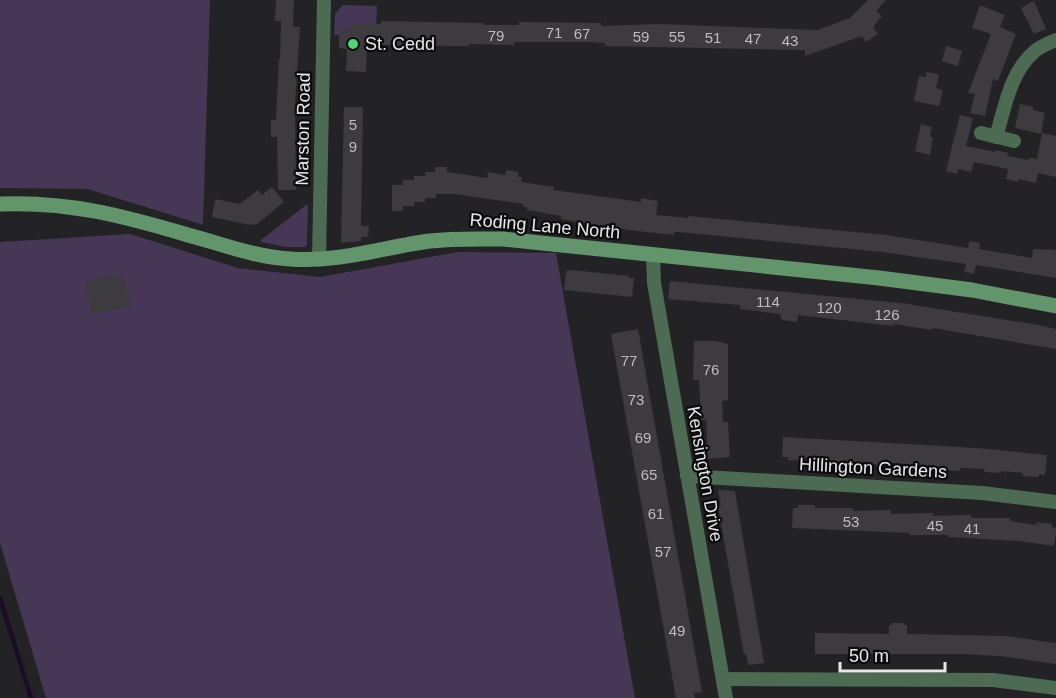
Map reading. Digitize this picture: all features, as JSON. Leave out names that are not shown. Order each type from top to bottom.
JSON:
[{"type":"street","name":"Marston Road","points":[[319,259],[324,0]]},
{"type":"street","points":[[996,137],[1009,90],[1019,68],[1036,50],[1056,40]]},
{"type":"street","points":[[981,133],[1014,141]]},
{"type":"street","name":"Roding Lane North","points":[[0,204],[77,207],[144,222],[268,257],[319,259],[429,241],[465,238],[503,239],[972,290],[1056,306]]},
{"type":"street","name":"Kensington Drive","points":[[653,255],[654,282],[726,698]]},
{"type":"street","name":"Hillington Gardens","points":[[687,476],[982,493],[1056,502]]},
{"type":"street","points":[[723,679],[993,680],[1056,688]]},
{"type":"shaded area","points":[[0,0],[210,0],[203,225],[88,189],[0,188]]},
{"type":"shaded area","points":[[343,5],[377,6],[376,30],[365,24],[353,24],[352,29],[339,29],[339,35],[334,35],[335,14]]},
{"type":"shaded area","points":[[308,205],[307,245],[305,247],[286,247],[261,242],[261,240]]},
{"type":"shaded area","points":[[130,234],[238,268],[320,277],[458,252],[556,253],[635,698],[46,698],[0,543],[0,242]]},
{"type":"building","points":[[276,0],[294,0],[293,27],[300,27],[295,104],[296,190],[278,190],[277,137],[271,137],[271,120],[276,120],[280,59],[281,21],[275,21]]},
{"type":"building","points":[[868,0],[886,0],[876,11],[882,16],[873,27],[878,34],[866,42],[862,36],[805,56],[805,50],[605,46],[605,43],[588,42],[514,42],[514,45],[469,44],[469,46],[367,45],[366,72],[346,71],[347,49],[339,48],[339,29],[352,29],[352,24],[381,24],[381,21],[483,23],[483,25],[519,25],[519,22],[601,23],[601,26],[657,24],[818,30],[850,18]]},
{"type":"building","points":[[1034,1],[1046,29],[1034,34],[1021,8]]},
{"type":"building","points":[[980,5],[1005,15],[1000,27],[1016,34],[998,81],[993,79],[985,116],[970,113],[975,94],[968,93],[991,34],[972,28]]},
{"type":"building","points":[[946,46],[962,51],[958,66],[942,61]]},
{"type":"building","points":[[927,72],[939,74],[936,88],[943,90],[939,106],[914,101],[919,76],[926,77]]},
{"type":"building","points":[[1020,104],[1045,113],[1041,134],[1015,128]]},
{"type":"building","points":[[344,107],[363,107],[361,226],[369,226],[368,237],[361,237],[361,241],[341,243]]},
{"type":"building","points":[[960,115],[973,118],[966,146],[1008,153],[1007,156],[1028,160],[1029,158],[1037,159],[1042,133],[1056,136],[1056,177],[1038,173],[1036,183],[1018,179],[1018,182],[1006,179],[1008,169],[974,162],[971,172],[958,169],[957,174],[946,171]]},
{"type":"building","points":[[921,124],[932,127],[930,155],[915,151]]},
{"type":"building","points":[[435,167],[447,167],[447,172],[487,178],[488,172],[505,175],[506,170],[518,172],[518,177],[522,177],[521,182],[554,187],[553,190],[641,202],[641,198],[658,201],[656,215],[886,235],[968,248],[969,241],[980,243],[979,249],[1032,258],[1033,249],[1056,250],[1056,278],[976,265],[974,274],[964,272],[966,264],[882,252],[679,232],[674,232],[674,235],[637,231],[561,219],[561,216],[527,210],[523,204],[454,194],[436,194],[436,198],[425,198],[425,202],[414,202],[414,206],[403,206],[403,211],[392,211],[392,185],[403,185],[403,180],[414,180],[414,176],[425,176],[425,172],[435,172]]},
{"type":"building","points":[[272,187],[284,202],[257,224],[250,225],[212,217],[215,199],[240,204],[258,190],[262,195]]},
{"type":"building","points":[[566,271],[634,278],[632,297],[564,290]]},
{"type":"building","points":[[123,274],[130,306],[92,314],[85,282]]},
{"type":"building","points":[[670,281],[901,303],[1039,325],[1056,329],[1056,349],[933,328],[932,330],[798,315],[797,322],[782,320],[780,314],[740,309],[740,305],[668,299]]},
{"type":"building","points":[[638,329],[702,692],[694,693],[695,698],[676,698],[611,334]]},
{"type":"building","points":[[694,341],[715,341],[728,344],[728,400],[722,401],[723,422],[728,422],[730,457],[708,459],[706,420],[701,420],[699,380],[693,380]]},
{"type":"building","points":[[783,437],[977,448],[1047,455],[1045,475],[1022,476],[1023,473],[984,472],[985,469],[960,468],[960,471],[943,470],[944,467],[905,467],[905,464],[881,462],[881,465],[843,460],[842,463],[826,462],[826,459],[788,460],[788,457],[782,457]]},
{"type":"building","points":[[718,490],[735,491],[764,663],[748,665],[746,654],[744,655],[718,506],[721,506]]},
{"type":"building","points":[[798,505],[815,505],[815,508],[853,508],[853,511],[891,510],[891,514],[933,513],[933,516],[971,515],[971,518],[1010,518],[1010,521],[1036,525],[1037,522],[1052,524],[1052,527],[1056,528],[1056,533],[1054,546],[1020,541],[948,537],[948,535],[792,528],[793,508],[798,508]]},
{"type":"building","points":[[892,623],[907,625],[907,634],[1005,636],[1056,643],[1056,664],[1000,656],[962,654],[815,654],[815,633],[889,634],[889,625]]},
{"type":"waterway","points":[[0,598],[31,698]]},
{"type":"place","name":"St. Cedd","points":[[353,44]]}]
